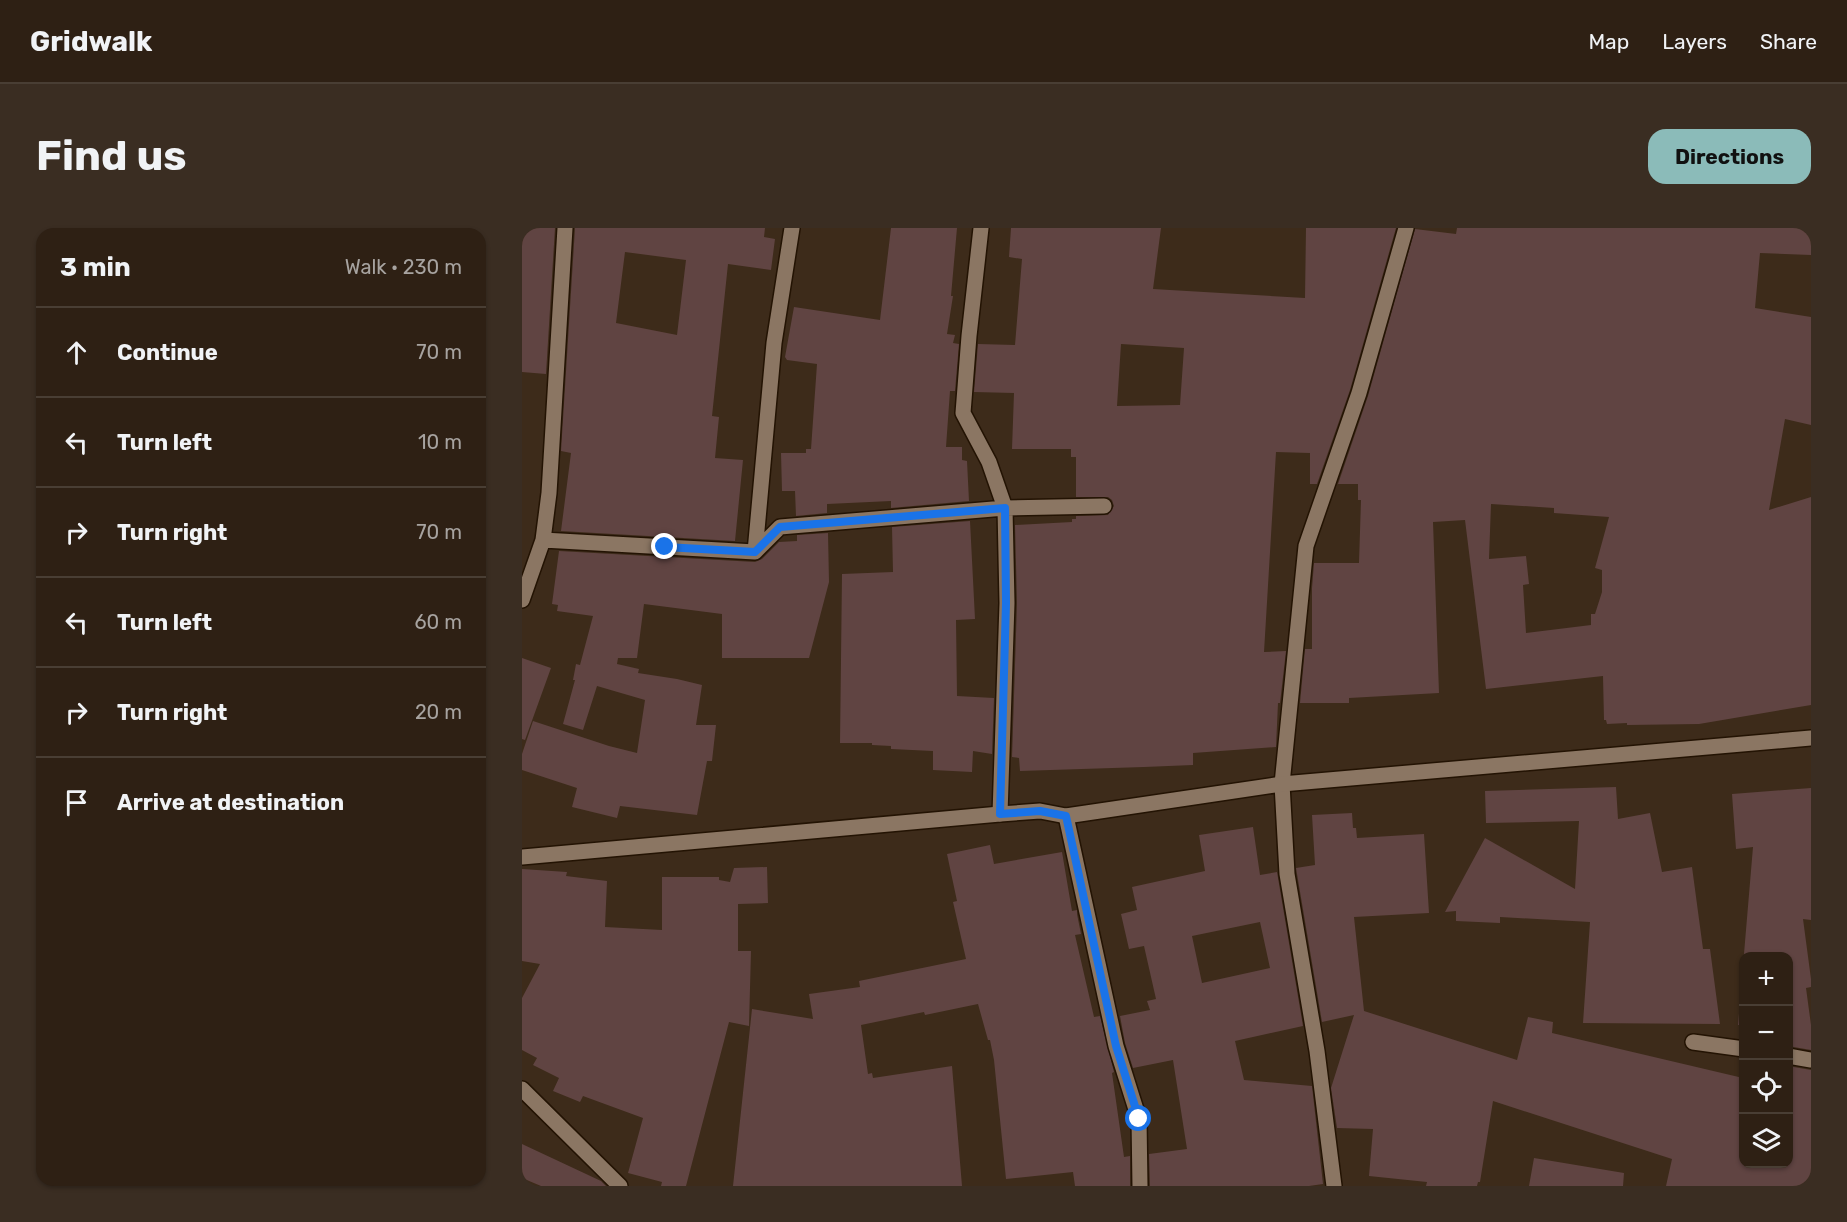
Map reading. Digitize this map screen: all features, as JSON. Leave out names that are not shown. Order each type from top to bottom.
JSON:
[{"type":"street","points":[[522,600],[543,540],[549,493],[565,228]]},
{"type":"street","points":[[755,552],[774,343],[792,228]]},
{"type":"street","points":[[981,228],[963,413],[988,462],[1005,508],[1006,603],[1000,814]]},
{"type":"street","points":[[1334,1186],[1317,1051],[1287,874],[1282,784],[1306,546],[1359,393],[1407,228]]},
{"type":"street","points":[[543,540],[755,552],[780,527],[1005,508],[1104,506]]},
{"type":"street","points":[[522,857],[1000,814],[1040,811],[1066,816],[1282,784],[1811,738]]},
{"type":"street","points":[[1066,816],[1116,1046],[1139,1119],[1140,1186]]},
{"type":"street","points":[[1694,1042],[1739,1048]]},
{"type":"street","points":[[1793,1057],[1811,1060]]},
{"type":"street","points":[[522,1089],[620,1186]]},
{"type":"building","points":[[522,228],[555,228],[546,374],[522,372]]},
{"type":"building","points":[[575,228],[765,228],[764,237],[775,239],[771,270],[728,264],[712,416],[719,417],[715,458],[743,460],[735,541],[561,531],[571,453],[561,451]],"holes":[[[625,252],[686,260],[677,335],[616,323]]]},
{"type":"building","points":[[891,228],[957,228],[951,296],[953,296],[947,334],[955,335],[953,343],[959,344],[955,391],[950,391],[946,447],[962,447],[962,460],[967,461],[969,501],[891,508],[891,501],[827,504],[827,513],[796,516],[795,491],[782,491],[781,453],[806,453],[806,449],[811,449],[817,364],[787,360],[785,357],[794,307],[880,320]]},
{"type":"building","points":[[1011,228],[1161,228],[1153,289],[1305,298],[1306,228],[1396,228],[1350,390],[1317,484],[1310,484],[1310,453],[1276,452],[1264,652],[1286,651],[1280,703],[1278,703],[1276,747],[1193,753],[1193,765],[1144,767],[1020,771],[1019,758],[1012,757],[1017,603],[1015,525],[1072,522],[1076,516],[1108,515],[1114,506],[1108,497],[1076,497],[1076,457],[1071,457],[1071,449],[1012,449],[1014,393],[974,392],[978,344],[1015,345],[1022,259],[1009,257]],"holes":[[[1121,344],[1184,348],[1180,405],[1117,406]]]},
{"type":"building","points":[[1457,228],[1811,228],[1811,255],[1760,253],[1755,308],[1811,317],[1811,425],[1785,419],[1769,510],[1811,497],[1811,705],[1699,724],[1627,725],[1627,723],[1607,724],[1604,720],[1603,676],[1486,689],[1465,520],[1433,522],[1439,693],[1349,698],[1349,703],[1300,703],[1305,649],[1312,649],[1314,563],[1359,563],[1361,500],[1358,500],[1358,484],[1338,484],[1368,396],[1415,229],[1456,234]],"holes":[[[1491,504],[1554,508],[1554,513],[1609,517],[1595,568],[1602,570],[1602,592],[1595,614],[1591,614],[1591,625],[1526,633],[1523,585],[1529,584],[1526,556],[1489,559]]]},
{"type":"building","points":[[970,521],[975,619],[956,620],[957,696],[994,698],[992,754],[973,751],[972,772],[933,770],[933,751],[891,749],[891,746],[872,745],[872,743],[840,743],[842,574],[893,572],[892,527]]},
{"type":"building","points":[[828,533],[829,582],[809,658],[722,658],[722,614],[644,604],[637,658],[618,658],[617,664],[639,669],[638,673],[702,685],[696,725],[716,725],[712,761],[707,761],[697,815],[620,806],[617,818],[572,807],[577,788],[522,770],[522,754],[533,721],[637,753],[645,700],[597,686],[583,730],[563,724],[575,680],[573,680],[576,664],[580,665],[593,616],[557,611],[558,605],[552,604],[559,551],[755,562],[762,559],[779,542],[797,541],[797,535]]},
{"type":"building","points":[[522,658],[551,668],[525,740],[522,739]]},
{"type":"building","points":[[1616,787],[1618,819],[1650,813],[1662,872],[1692,867],[1703,949],[1710,949],[1720,1024],[1583,1023],[1590,922],[1500,917],[1500,923],[1456,921],[1456,911],[1445,912],[1485,838],[1575,889],[1579,821],[1486,823],[1485,791]]},
{"type":"building","points":[[1811,788],[1811,920],[1803,919],[1811,979],[1811,987],[1806,988],[1811,1025],[1811,1050],[1793,1047],[1793,952],[1744,952],[1753,847],[1736,849],[1732,794]]},
{"type":"building","points":[[1352,813],[1353,828],[1356,828],[1357,838],[1424,834],[1429,913],[1354,917],[1364,1011],[1517,1060],[1528,1017],[1553,1022],[1552,1033],[1739,1077],[1739,1168],[1793,1168],[1793,1067],[1811,1070],[1811,1186],[1666,1186],[1672,1159],[1493,1101],[1480,1182],[1477,1186],[1426,1186],[1427,1182],[1369,1176],[1373,1129],[1337,1128],[1331,1088],[1354,1015],[1322,1022],[1296,868],[1315,865],[1312,815]]},
{"type":"building","points":[[1253,827],[1260,875],[1277,872],[1303,1026],[1235,1041],[1244,1080],[1312,1086],[1323,1184],[1309,1186],[1150,1186],[1149,1154],[1187,1149],[1173,1060],[1133,1068],[1125,1043],[1120,1016],[1150,1010],[1147,1001],[1156,999],[1144,946],[1129,949],[1121,914],[1137,910],[1132,887],[1205,871],[1199,835]],"holes":[[[1260,922],[1270,968],[1202,983],[1192,936]]]},
{"type":"building","points":[[990,845],[994,864],[1062,852],[1072,911],[1077,910],[1081,934],[1075,935],[1094,1017],[1100,1016],[1114,1072],[1112,1073],[1124,1157],[1130,1156],[1130,1186],[1075,1186],[1073,1172],[1006,1179],[994,1060],[978,1004],[861,1025],[868,1074],[872,1073],[873,1078],[952,1066],[962,1186],[733,1186],[752,1009],[813,1019],[809,994],[860,987],[859,981],[966,959],[953,902],[957,901],[947,854]]},
{"type":"building","points":[[767,867],[768,903],[738,904],[738,951],[751,951],[749,1026],[729,1022],[686,1186],[661,1186],[662,1182],[628,1173],[643,1118],[583,1096],[580,1102],[553,1091],[559,1078],[533,1065],[537,1058],[522,1050],[522,998],[540,964],[522,961],[522,869],[567,872],[566,876],[607,881],[605,927],[662,930],[662,877],[719,877],[719,880],[730,882],[734,868]]},
{"type":"building","points":[[522,1144],[601,1181],[606,1186],[541,1186],[522,1178]]},
{"type":"building","points":[[1534,1158],[1624,1173],[1623,1186],[1529,1186]]},
{"type":"route","points":[[665,547],[755,552],[780,527],[1005,508],[1006,603],[1000,814],[1040,811],[1066,816],[1116,1046],[1139,1119]]}]
